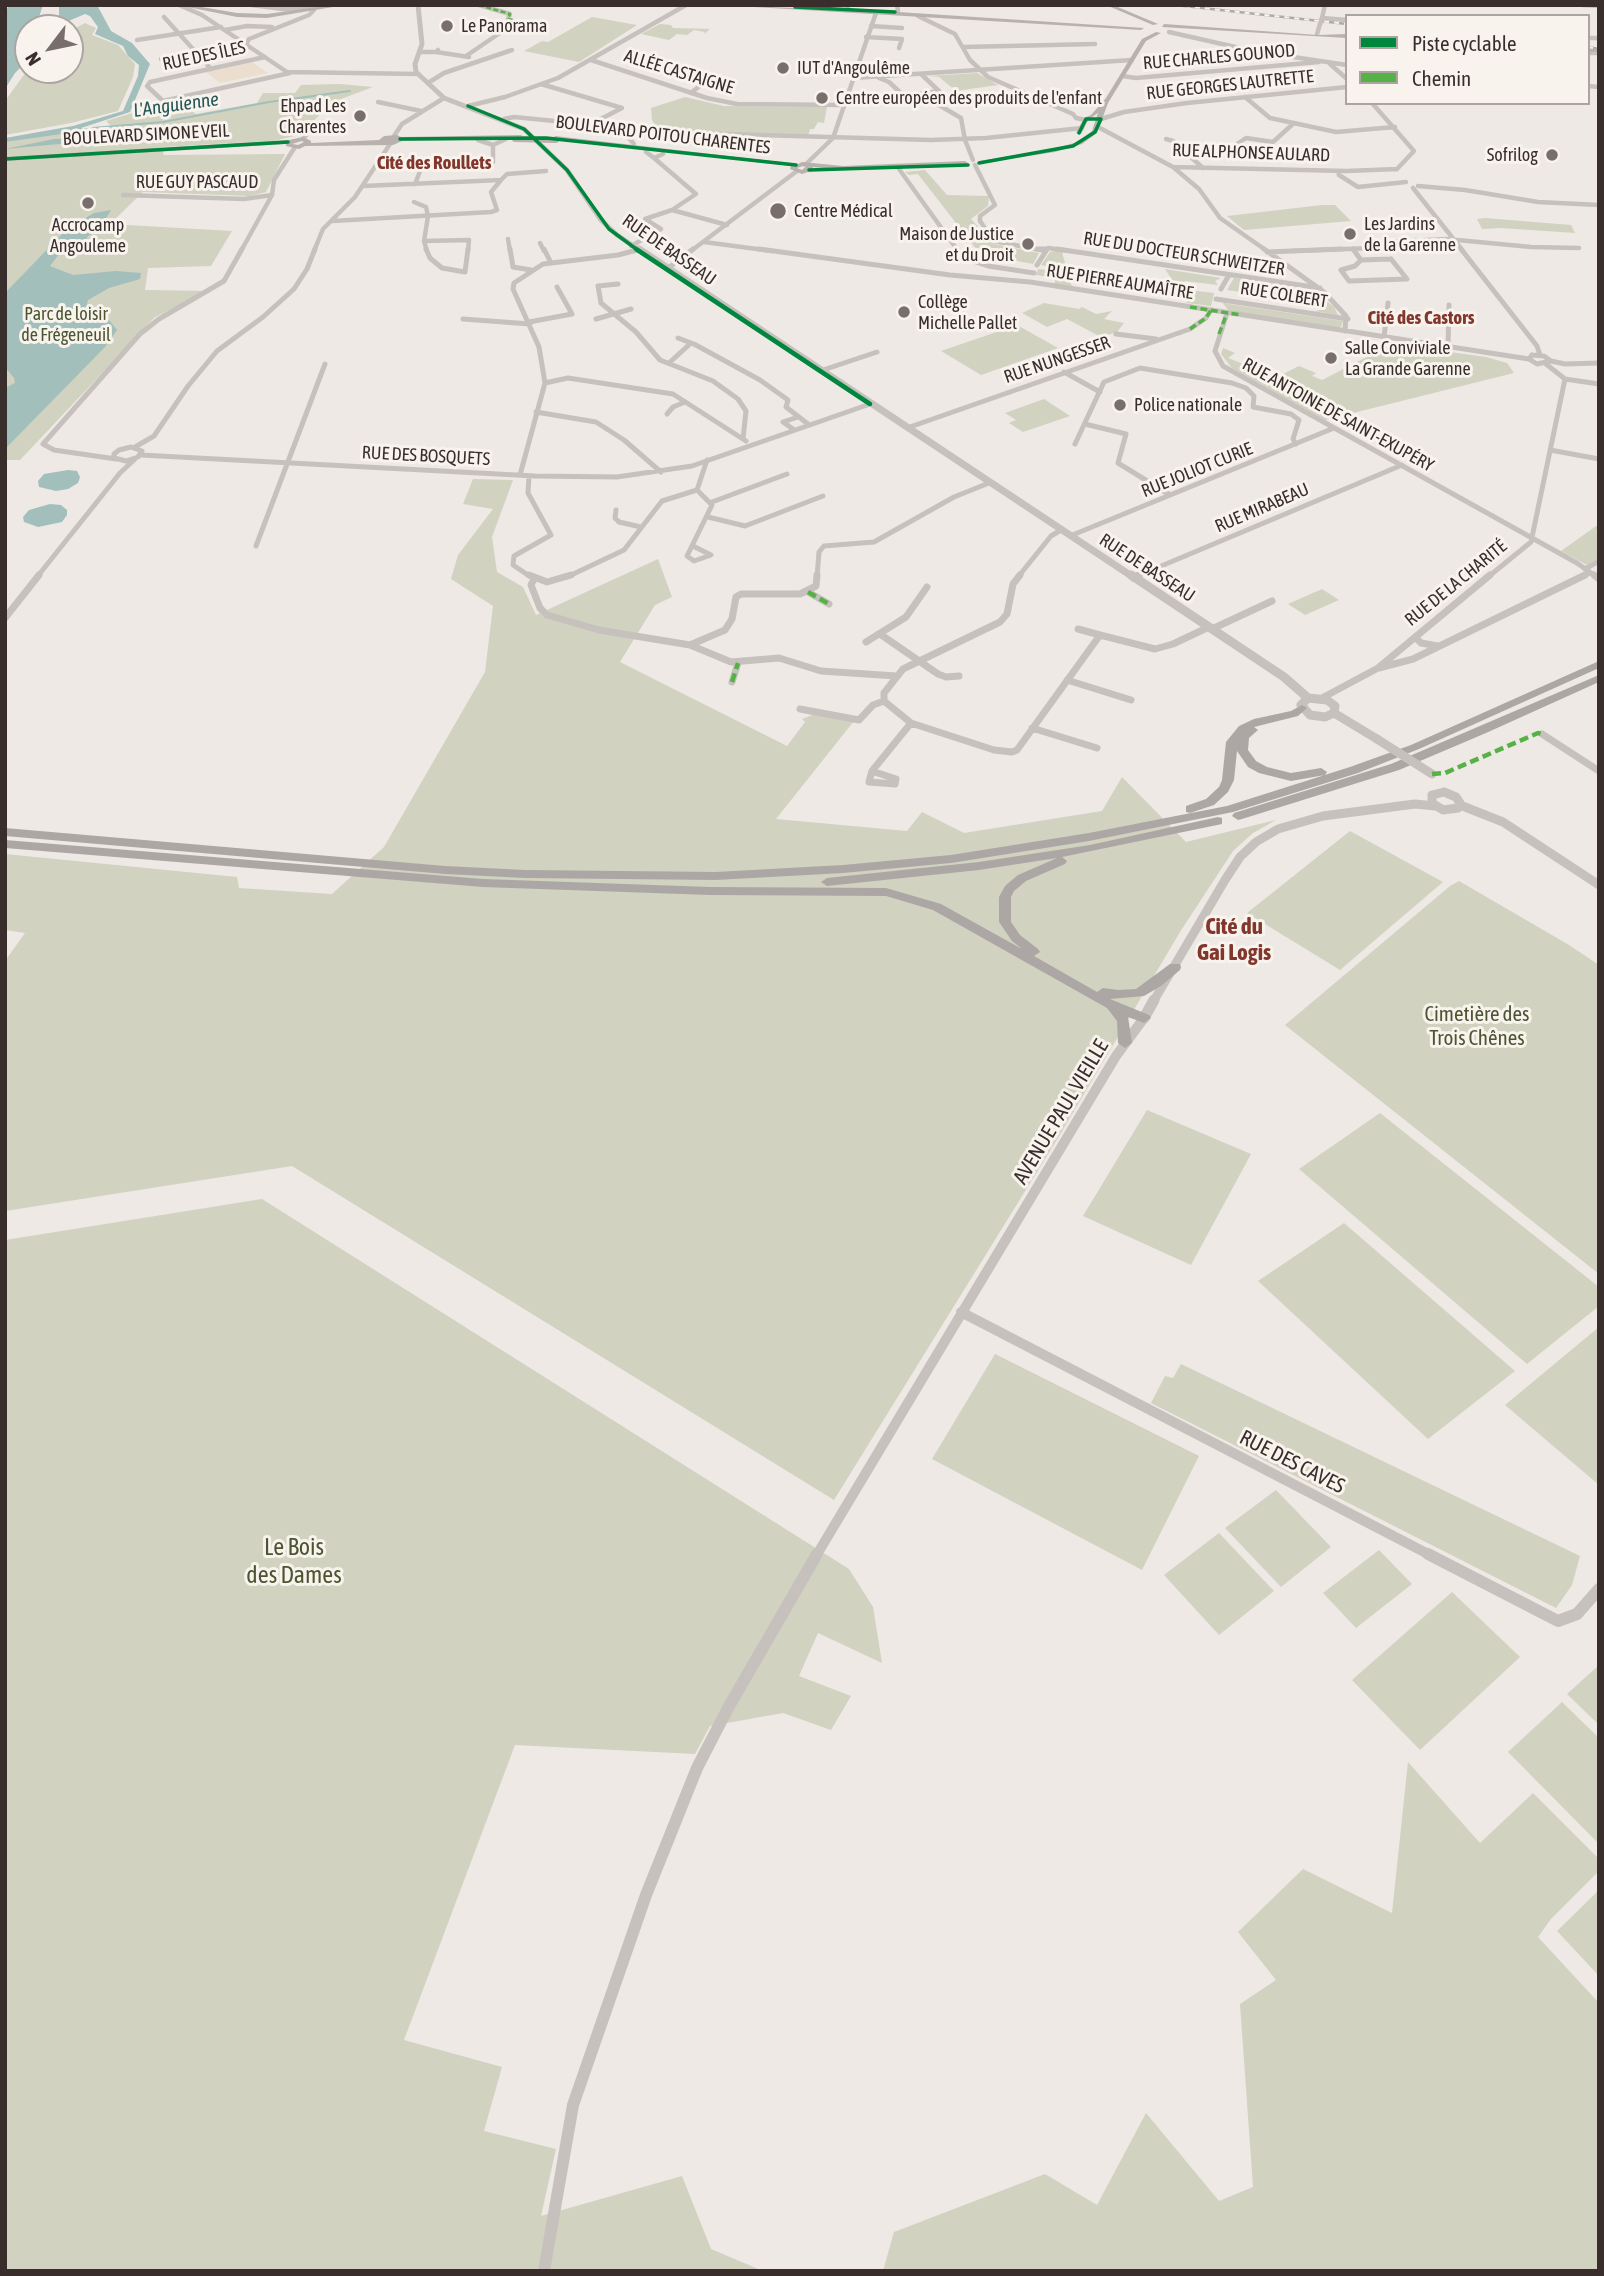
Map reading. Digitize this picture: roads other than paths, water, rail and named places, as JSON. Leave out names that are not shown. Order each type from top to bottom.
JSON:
[{"type":"highway","points":[[5,832],[445,870],[525,874],[716,876],[843,869],[1012,850],[1229,809],[1354,770],[1461,727],[1599,664]]},
{"type":"highway","points":[[1125,1043],[1123,1020],[1105,998],[1016,938],[1005,922],[1005,897],[1009,889],[1022,877],[1051,863],[1282,804],[1363,778],[1472,735],[1599,678]]},
{"type":"highway","points":[[1307,707],[1249,732],[1242,742],[1245,757],[1263,770],[1278,775],[1305,775],[1354,764],[1440,732],[1461,727]]},
{"type":"highway","points":[[843,869],[1086,832],[1200,806],[1210,802],[1224,789],[1228,780],[1232,742],[1243,728],[1258,721],[1294,714],[1307,707]]},
{"type":"highway","points":[[641,888],[739,887],[922,873],[1090,849],[1179,830]]},
{"type":"highway","points":[[5,844],[430,879],[710,891],[864,890],[914,898],[937,906],[1105,998],[1145,1015]]},
{"type":"highway","points":[[1105,998],[1139,993],[1175,967]]},
{"type":"main road","points":[[179,5],[252,16],[343,5]]},
{"type":"main road","points":[[722,5],[876,13],[897,11],[918,16],[1143,26],[1155,24]]},
{"type":"main road","points":[[764,5],[848,7],[1143,26]]},
{"type":"main road","points":[[1106,5],[1164,26],[1345,37]]},
{"type":"main road","points":[[1106,5],[1158,33]]},
{"type":"main road","points":[[1143,26],[1144,40]]},
{"type":"main road","points":[[1164,26],[1170,31]]},
{"type":"main road","points":[[795,168],[973,162],[1056,146],[1084,124],[1106,100],[1144,40],[1158,33],[1170,31],[1317,35]]},
{"type":"main road","points":[[808,167],[899,169],[1063,149],[1095,131],[1106,100]]},
{"type":"main road","points":[[1084,124],[1102,116]]},
{"type":"main road","points":[[1084,124],[1095,131]]},
{"type":"main road","name":"BOULEVARD POITOU CHARENTES","points":[[395,140],[518,138]]},
{"type":"main road","name":"BOULEVARD POITOU CHARENTES","points":[[395,140],[556,139],[795,168]]},
{"type":"main road","name":"BOULEVARD POITOU CHARENTES","points":[[556,139],[795,168]]},
{"type":"main road","name":"BOULEVARD SIMONE VEIL","points":[[5,160],[306,142],[395,140]]},
{"type":"street","points":[[179,5],[202,15],[241,41],[247,42],[290,73],[418,74],[415,64],[422,36],[418,5]]},
{"type":"street","points":[[253,5],[277,9],[327,5]]},
{"type":"street","points":[[466,56],[516,22],[508,19],[510,14],[479,5]]},
{"type":"street","points":[[468,106],[541,84],[591,60],[686,5]]},
{"type":"street","points":[[1317,35],[1325,5]]},
{"type":"street","points":[[1582,5],[1599,6]]},
{"type":"street","points":[[162,59],[247,42],[303,18],[314,10]]},
{"type":"street","points":[[808,167],[833,138],[876,13]]},
{"type":"street","points":[[164,16],[211,69]]},
{"type":"street","points":[[918,16],[951,31],[978,70],[1009,88],[1068,113],[1073,120],[1084,124]]},
{"type":"street","points":[[1322,18],[1345,20]]},
{"type":"street","points":[[137,40],[247,26],[277,27]]},
{"type":"street","points":[[871,26],[902,28]]},
{"type":"street","points":[[1170,31],[1252,51],[1345,65]]},
{"type":"street","points":[[866,37],[902,39],[899,48]]},
{"type":"street","points":[[963,47],[1095,44]]},
{"type":"street","points":[[428,83],[444,74],[512,50]]},
{"type":"street","points":[[419,52],[437,51],[480,60]]},
{"type":"street","name":"RUE DES ÎLES","points":[[265,57],[148,83],[148,88],[161,99],[290,73]]},
{"type":"street","name":"ALLÉE CASTAIGNE","points":[[591,60],[691,93],[737,104],[844,105],[939,91],[921,74]]},
{"type":"street","points":[[853,80],[1132,60]]},
{"type":"street","name":"RUE CHARLES GOUNOD","points":[[1122,76],[1136,78],[1319,62]]},
{"type":"street","points":[[1328,63],[1345,77]]},
{"type":"street","name":"RUE DE BASSEAU","points":[[418,74],[444,98],[524,129],[557,159],[578,184],[601,220],[634,248],[1284,677],[1307,707]]},
{"type":"street","points":[[691,93],[712,76]]},
{"type":"street","points":[[876,77],[890,82],[905,97]]},
{"type":"street","points":[[541,84],[622,108],[589,125]]},
{"type":"street","name":"RUE GEORGES LAUTRETTE","points":[[1102,116],[1345,87]]},
{"type":"street","points":[[1245,97],[1270,118],[1294,124],[1340,132],[1395,127]]},
{"type":"street","points":[[135,447],[154,436],[188,386],[217,351],[263,317],[294,289],[307,270],[323,229],[363,186],[395,140],[402,124],[444,98]]},
{"type":"street","points":[[378,102],[421,111]]},
{"type":"street","points":[[936,104],[961,118],[973,162]]},
{"type":"street","points":[[1374,105],[1414,151],[1397,169],[1537,346],[1540,355],[1565,379],[1599,384]]},
{"type":"street","points":[[504,119],[514,117],[623,131],[965,140],[1084,124]]},
{"type":"street","points":[[1234,146],[1248,135],[1273,142],[1294,124]]},
{"type":"street","points":[[306,142],[310,130]]},
{"type":"street","points":[[623,131],[634,144]]},
{"type":"street","name":"RUE ALPHONSE AULARD","points":[[1095,131],[1112,134],[1173,167],[1338,171],[1397,169]]},
{"type":"street","points":[[478,140],[493,145],[506,139]]},
{"type":"street","points":[[1166,139],[1203,168]]},
{"type":"street","name":"RUE GUY PASCAUD","points":[[138,457],[117,460],[50,449],[44,446],[43,441],[140,334],[159,319],[224,281],[272,195],[274,180],[290,145]]},
{"type":"street","points":[[493,145],[494,162]]},
{"type":"street","points":[[520,475],[545,383],[539,347],[513,289],[514,283],[531,270],[551,263],[618,255],[634,248],[661,229],[645,219],[672,210],[696,194],[646,152]]},
{"type":"street","points":[[654,158],[663,154]]},
{"type":"street","name":"RUE DU DOCTEUR SCHWEITZER","points":[[973,162],[995,201],[993,208],[979,218],[994,240],[1002,244],[1046,251],[1048,248],[1320,289]]},
{"type":"street","points":[[415,184],[423,166]]},
{"type":"street","points":[[1173,167],[1199,190],[1219,217],[1320,289],[1348,319],[1345,331]]},
{"type":"street","points":[[667,269],[727,225],[795,168]]},
{"type":"street","points":[[899,169],[959,253],[988,266],[1035,269]]},
{"type":"street","points":[[332,221],[497,210],[491,191],[507,174],[546,171]]},
{"type":"street","points":[[1338,171],[1339,175],[1358,187],[1412,186],[1465,190],[1538,202],[1599,205]]},
{"type":"street","points":[[363,186],[501,180]]},
{"type":"street","name":"RUE GUY PASCAUD","points":[[123,195],[244,199],[272,195]]},
{"type":"street","points":[[414,202],[426,207],[428,216],[424,241],[426,252],[438,265],[450,271],[466,272],[469,240],[424,241]]},
{"type":"street","points":[[672,210],[727,225]]},
{"type":"street","points":[[508,239],[513,267],[531,270]]},
{"type":"street","points":[[1266,252],[1374,248],[1388,242],[1451,239],[1531,247],[1579,248]]},
{"type":"street","name":"RUE PIERRE AUMAÎTRE","points":[[704,242],[939,273],[1030,282],[1548,363]]},
{"type":"street","points":[[540,243],[551,263]]},
{"type":"street","points":[[1353,249],[1361,260]]},
{"type":"street","points":[[1030,282],[1046,251]]},
{"type":"street","points":[[1391,259],[1407,279],[1349,281],[1340,271],[1357,265],[1361,260],[1391,259]]},
{"type":"street","points":[[1223,312],[1219,293],[1229,275]]},
{"type":"street","points":[[618,284],[598,286],[601,303],[617,315],[660,359],[713,381],[738,399],[746,411],[743,439]]},
{"type":"street","points":[[463,319],[530,323],[572,314],[557,287]]},
{"type":"street","name":"RUE COLBERT","points":[[1219,293],[1348,319]]},
{"type":"street","points":[[1384,337],[1388,303]]},
{"type":"street","points":[[1448,347],[1449,305]]},
{"type":"street","points":[[596,319],[631,310]]},
{"type":"street","name":"RUE NUNGESSER","points":[[907,428],[1196,326],[1212,310]]},
{"type":"street","name":"RUE ANTOINE DE SAINT-EXUPÉRY","points":[[1223,312],[1215,351],[1223,366],[1402,465],[1490,516],[1504,528],[1532,540],[1599,579]]},
{"type":"street","points":[[1116,334],[1158,340]]},
{"type":"street","points":[[678,338],[752,374],[788,400],[786,407],[808,424]]},
{"type":"street","points":[[669,363],[691,342]]},
{"type":"street","points":[[820,371],[877,352]]},
{"type":"street","points":[[1529,359],[1532,355],[1540,355]]},
{"type":"street","points":[[1548,363],[1599,363]]},
{"type":"street","points":[[256,546],[325,364]]},
{"type":"street","points":[[1555,369],[1565,364]]},
{"type":"street","points":[[1075,444],[1104,382],[1139,368],[1232,383],[1252,392],[1253,407],[1285,413],[1299,420],[1293,439],[1296,444]]},
{"type":"street","points":[[1064,372],[1100,392]]},
{"type":"street","points":[[545,383],[568,378],[673,394],[750,444]]},
{"type":"street","name":"RUE DE LA CHARITÉ","points":[[1322,698],[1378,668],[1532,540],[1565,379]]},
{"type":"street","points":[[667,414],[673,407],[685,402]]},
{"type":"street","name":"RUE DES BOSQUETS","points":[[138,457],[529,476],[617,477],[661,472],[707,460],[870,404]]},
{"type":"street","points":[[536,412],[596,422],[624,440],[661,472]]},
{"type":"street","points":[[793,429],[783,422],[798,417]]},
{"type":"street","points":[[1085,425],[1126,434],[1118,464],[1170,495]]},
{"type":"street","name":"RUE JOLIOT CURIE","points":[[1070,536],[1334,428]]},
{"type":"street","points":[[5,618],[120,472],[138,457],[142,451],[135,447]]},
{"type":"street","name":"RUE GUY PASCAUD","points":[[75,452],[135,447]]},
{"type":"street","points":[[120,472],[122,465],[114,454],[123,448]]},
{"type":"street","points":[[1550,450],[1599,459]]},
{"type":"street","points":[[697,490],[707,460]]},
{"type":"street","name":"RUE MIRABEAU","points":[[1133,578],[1402,465]]},
{"type":"street","points":[[712,502],[787,474]]},
{"type":"street","points":[[529,476],[528,493],[551,535],[512,559],[518,570],[534,579],[547,582],[561,580],[624,550],[662,501],[697,490]]},
{"type":"street","points":[[808,592],[816,586],[819,552],[824,547],[874,542],[954,497],[989,483]]},
{"type":"street","points":[[697,490],[712,502]]},
{"type":"street","points":[[708,517],[745,526],[823,496]]},
{"type":"street","points":[[693,546],[708,517],[712,502]]},
{"type":"street","points":[[616,510],[615,518],[619,522],[641,527]]},
{"type":"street","points":[[884,701],[884,693],[896,676],[920,661],[1000,622],[1007,614],[1013,584],[1051,536],[1061,530]]},
{"type":"street","points":[[1378,668],[1407,662],[1440,647],[1588,571],[1599,561]]},
{"type":"street","points":[[534,579],[531,585],[540,608],[547,615],[579,626],[690,645],[725,661],[738,663],[789,660],[821,671],[896,676]]},
{"type":"street","points":[[866,642],[906,617],[927,587]]},
{"type":"street","points":[[690,645],[725,630],[732,619],[736,597],[741,594],[808,592],[829,604]]},
{"type":"street","points":[[1079,629],[1155,649],[1173,644],[1272,601]]},
{"type":"street","points":[[880,634],[938,674],[946,677],[959,676]]},
{"type":"street","points":[[884,701],[911,723],[1006,753],[1017,750],[1100,635]]},
{"type":"street","points":[[1415,637],[1423,644],[1440,647]]},
{"type":"street","points":[[732,682],[738,663]]},
{"type":"street","points":[[1067,680],[1132,700]]},
{"type":"street","name":"RUE DE LA CHARITÉ","points":[[1332,703],[1348,686]]},
{"type":"street","points":[[1322,698],[1332,703],[1334,713],[1325,717],[1307,707],[1322,698]]},
{"type":"street","points":[[800,709],[859,720],[873,705],[884,701]]},
{"type":"street","points":[[1334,713],[1432,774],[1439,780],[1444,792]]},
{"type":"street","points":[[872,771],[911,723]]},
{"type":"street","points":[[1032,728],[1097,748]]},
{"type":"street","points":[[1542,734],[1599,771]]},
{"type":"street","points":[[1460,805],[1456,797],[1444,792],[1435,793],[1433,802],[1447,810],[1460,805],[1503,821],[1599,885]]},
{"type":"street","name":"AVENUE PAUL VIEILLE","points":[[544,2271],[573,2105],[646,1895],[697,1768],[728,1708],[820,1548],[961,1312],[1240,857],[1256,842],[1299,822],[1433,802]]},
{"type":"street","name":"RUE DES CAVES","points":[[961,1312],[1558,1621],[1577,1614],[1599,1589]]},
{"type":"water","points":[[9,5],[43,5],[40,14],[14,14],[14,75],[5,89],[5,13]]},
{"type":"water","points":[[59,5],[97,5],[111,31],[132,43],[150,64],[130,112],[81,128],[97,129],[5,142],[5,138],[73,126],[123,111],[138,76],[139,65],[128,56],[123,46],[95,34],[98,27],[90,16],[59,14]]},
{"type":"water","points":[[109,135],[116,136],[101,146],[81,142],[5,149],[54,139],[86,139],[90,142]]},
{"type":"water","points":[[111,210],[98,231],[88,236],[85,242],[59,254],[50,266],[73,275],[116,271],[141,273],[140,279],[109,288],[88,300],[85,313],[109,320],[117,330],[105,347],[5,449],[5,388],[15,383],[5,367],[5,293],[67,229],[94,213]]},
{"type":"water","points":[[77,471],[80,477],[78,483],[68,489],[56,491],[39,487],[38,481],[44,474]]},
{"type":"water","points":[[50,504],[61,505],[67,510],[62,522],[38,527],[24,522],[23,517],[29,510]]},
{"type":"waterway","name":"L'Anguienne","points":[[93,128],[163,122],[269,102],[350,91]]},
{"type":"railway","points":[[1175,5],[1345,24]]},
{"type":"railway","points":[[1590,47],[1599,49]]},
{"type":"place","name":"Le Panorama","points":[[447,26]]},
{"type":"place","name":"IUT d'Angoulême","points":[[783,68]]},
{"type":"place","name":"Centre européen des produits de l'enfant","points":[[822,98]]},
{"type":"place","name":"Ehpad Les Charentes","points":[[360,116]]},
{"type":"place","name":"Sofrilog","points":[[1552,155]]},
{"type":"place","name":"Accrocamp Angouleme","points":[[88,203]]},
{"type":"place","name":"Centre Médical","points":[[778,211]]},
{"type":"place","name":"Les Jardins de la Garenne","points":[[1350,234]]},
{"type":"place","name":"Maison de Justice et du Droit","points":[[1028,244]]},
{"type":"place","name":"Collège Michelle Pallet","points":[[904,312]]},
{"type":"place","name":"Salle Conviviale La Grande Garenne","points":[[1331,358]]},
{"type":"place","name":"Police nationale","points":[[1120,405]]},
{"type":"district","name":"Cité des Roullets","points":[[434,163]]},
{"type":"district","name":"Cité des Castors","points":[[1421,318]]},
{"type":"district","name":"Cité du Gai Logis","points":[[1234,940]]},
{"type":"park label","name":"Parc de loisir de Frégeneuil","points":[[66,324]]},
{"type":"park label","name":"Cimetière des Trois Chênes","points":[[1477,1026]]},
{"type":"park label","name":"Le Bois des Dames","points":[[294,1561]]}]
